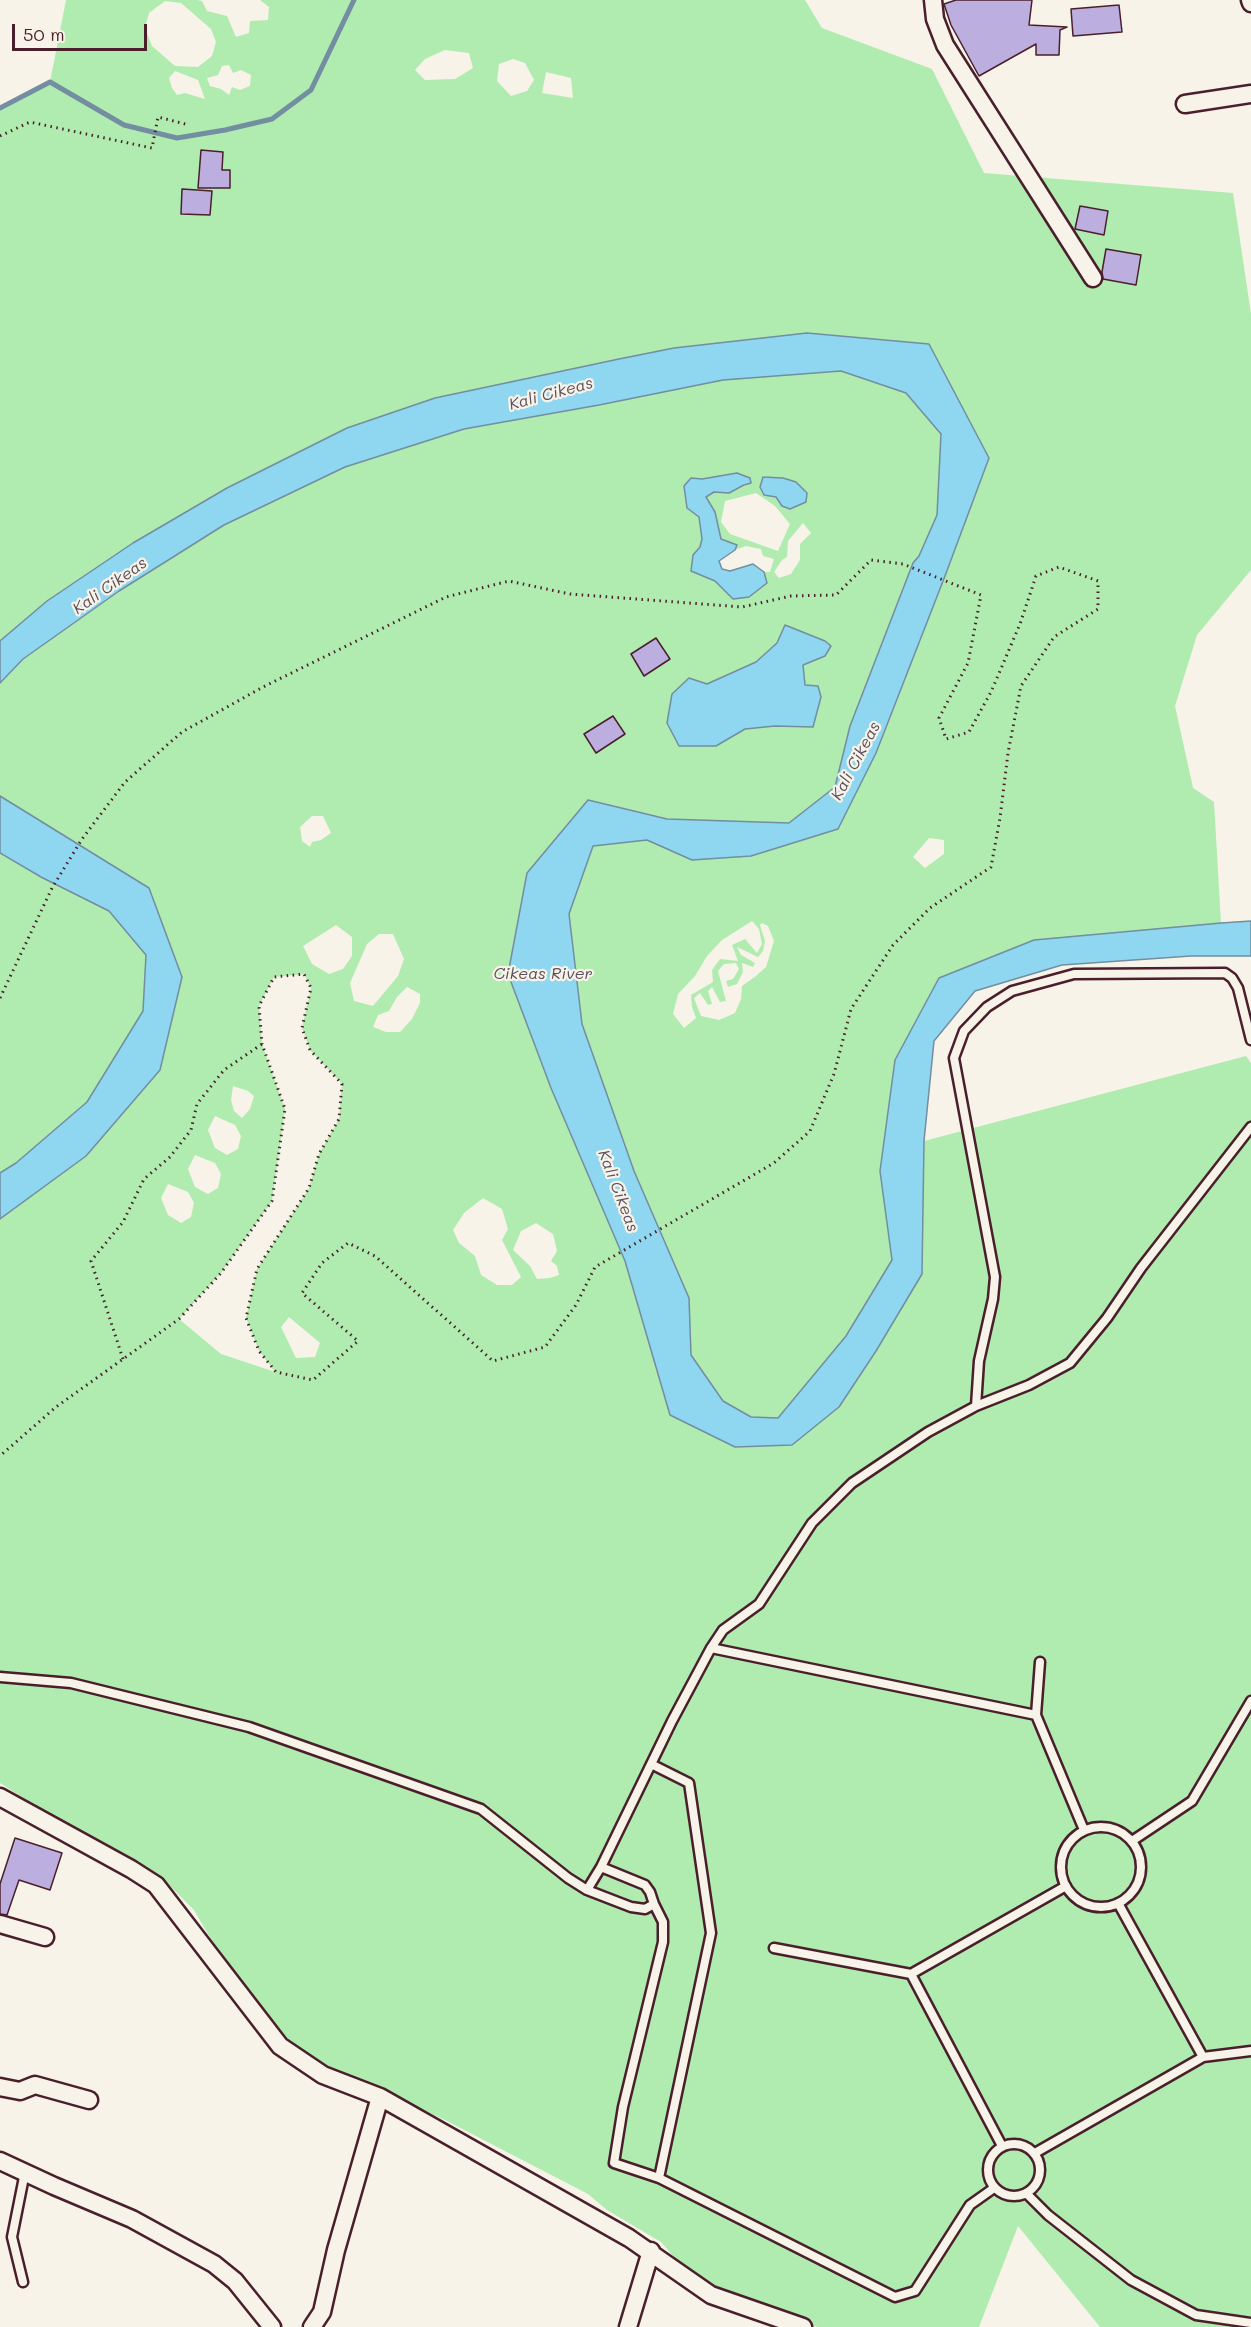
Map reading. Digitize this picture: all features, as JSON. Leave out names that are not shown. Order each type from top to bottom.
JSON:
[{"type":"street","points":[[933,0],[935,20],[945,45],[1093,278]]},
{"type":"street","points":[[1185,104],[1251,94]]},
{"type":"street","points":[[0,1797],[156,1885],[280,2046],[323,2074],[380,2097],[651,2251],[711,2295],[803,2327]]},
{"type":"street","points":[[0,1924],[45,1937]]},
{"type":"street","points":[[0,2087],[20,2091],[34,2085],[89,2100]]},
{"type":"street","points":[[312,2327],[322,2312],[336,2250],[380,2097]]},
{"type":"street","points":[[0,2161],[132,2218],[213,2264],[234,2281],[272,2327]]},
{"type":"street","points":[[628,2327],[651,2251]]},
{"type":"lane","points":[[976,1406],[979,1361],[993,1299],[995,1277],[954,1058],[964,1030],[987,1007],[1012,990],[1074,975],[1225,973],[1232,978],[1238,988],[1251,1040]]},
{"type":"lane","points":[[587,1890],[601,1868],[711,1648],[723,1630],[759,1604],[812,1523],[852,1483],[928,1432],[976,1406],[1029,1385],[1070,1363],[1107,1318],[1142,1268],[1251,1126]]},
{"type":"lane","points":[[711,1648],[1036,1715]]},
{"type":"lane","points":[[1040,1662],[1036,1715],[1084,1830]]},
{"type":"lane","points":[[0,1677],[71,1683],[249,1727],[481,1809],[568,1878],[587,1890],[631,1907],[645,1909],[654,1904]]},
{"type":"lane","points":[[1132,1841],[1192,1801],[1251,1701]]},
{"type":"lane","points":[[651,1764],[689,1783],[711,1933],[658,2178]]},
{"type":"lane","points":[[1110,1827],[1122,1832],[1132,1841],[1139,1854],[1141,1868],[1138,1883],[1130,1895],[1118,1903],[1104,1907],[1089,1905],[1076,1898],[1066,1886],[1061,1861],[1065,1848],[1084,1830],[1110,1827]]},
{"type":"lane","points":[[601,1868],[645,1885],[663,1922],[663,1942],[623,2107],[614,2163],[658,2178],[895,2297],[915,2291],[970,2205],[994,2188]]},
{"type":"lane","points":[[774,1948],[911,1974],[1066,1886]]},
{"type":"lane","points":[[1118,1903],[1203,2057]]},
{"type":"lane","points":[[911,1974],[1002,2146]]},
{"type":"lane","points":[[1035,2153],[1203,2057],[1251,2051]]},
{"type":"lane","points":[[1014,2144],[1025,2146],[1035,2153],[1040,2164],[1041,2176],[1036,2187],[1026,2194],[1015,2197],[1004,2195],[994,2188],[988,2177],[988,2165],[993,2154],[1002,2146],[1014,2144]]},
{"type":"lane","points":[[23,2282],[12,2237],[25,2172]]},
{"type":"lane","points":[[1026,2194],[1048,2215],[1131,2280],[1196,2315],[1251,2323]]},
{"type":"path","points":[[0,136],[30,122],[152,148],[158,117],[189,125]]},
{"type":"path","points":[[0,998],[52,888],[82,839],[125,782],[182,732],[263,687],[446,597],[509,581],[570,594],[742,607],[791,596],[836,596],[871,560],[903,564],[981,596],[968,663],[939,718],[946,739],[969,732],[986,702],[1020,624],[1036,576],[1059,567],[1098,580],[1098,609],[1054,637],[1021,686],[1008,753],[991,867],[930,908],[893,945],[851,1009],[834,1074],[810,1131],[774,1163],[595,1267],[576,1305],[545,1347],[493,1361],[375,1256],[348,1243],[322,1263],[302,1293],[358,1341],[313,1380],[276,1372],[259,1351],[246,1318],[257,1269],[309,1188],[320,1154],[339,1119],[342,1084],[310,1050],[302,1028],[311,988],[304,974],[274,977],[259,1006],[262,1044],[285,1109],[272,1201],[221,1273],[179,1319],[56,1407],[0,1456]]},
{"type":"path","points":[[123,1359],[91,1261],[123,1222],[144,1179],[170,1157],[191,1130],[197,1104],[224,1070],[262,1044]]},
{"type":"green space","points":[[66,0],[202,1],[207,11],[227,16],[236,37],[249,33],[250,21],[268,20],[269,7],[260,0],[805,0],[822,28],[932,69],[984,173],[1233,193],[1251,314],[1251,570],[1197,635],[1175,706],[1193,788],[1214,802],[1221,923],[1035,940],[939,978],[895,1060],[880,1171],[892,1260],[846,1336],[778,1418],[751,1417],[723,1401],[691,1355],[689,1298],[634,1171],[582,1024],[569,914],[592,846],[647,840],[692,860],[838,828],[876,753],[989,458],[929,344],[807,333],[674,348],[435,398],[347,428],[227,488],[133,543],[47,601],[0,641],[0,108],[50,82]],"holes":[[[165,1],[181,3],[211,29],[216,42],[212,56],[198,67],[175,66],[152,46],[145,28],[149,13]],[[445,50],[469,53],[473,68],[455,79],[425,80],[415,70],[425,59]],[[513,59],[525,63],[534,80],[527,91],[511,96],[497,81],[499,64]],[[229,65],[233,73],[241,70],[251,75],[250,86],[240,90],[232,87],[229,95],[221,89],[210,86],[207,78],[218,75],[222,66]],[[175,71],[198,80],[205,99],[185,93],[177,95],[169,78]],[[546,72],[571,78],[573,98],[542,93]],[[929,838],[944,840],[944,854],[925,868],[913,857]],[[752,921],[759,929],[762,944],[757,953],[745,939],[732,945],[738,961],[720,959],[712,970],[713,982],[691,995],[696,1018],[684,1028],[673,1014],[678,994],[695,976],[707,956],[722,940]],[[762,923],[768,926],[774,941],[766,967],[742,986],[741,999],[735,1013],[719,1020],[701,1016],[694,998],[700,993],[708,1005],[712,1004],[708,991],[712,987],[720,1002],[726,1001],[718,971],[724,964],[736,963],[739,969],[733,979],[726,981],[728,987],[737,984],[743,972],[742,963],[753,967],[755,963],[741,955],[737,947],[758,957],[763,951],[765,941],[760,925]]]},
{"type":"green space","points":[[841,371],[906,393],[941,434],[937,516],[919,556],[913,563],[850,726],[835,787],[789,823],[667,819],[588,800],[508,974],[551,1088],[625,1261],[670,1415],[792,1445],[921,1274],[924,1141],[1246,1056],[1251,1063],[1251,2327],[1100,2327],[1018,2226],[979,2327],[817,2327],[693,2279],[661,2242],[607,2210],[588,2194],[445,2120],[317,2062],[282,2034],[219,1953],[194,1910],[162,1878],[49,1814],[0,1783],[0,1219],[86,1156],[159,1070],[149,888],[0,796],[0,683],[23,659],[119,591],[224,525],[345,467],[464,429],[723,380]],"holes":[[[737,473],[751,483],[729,493],[714,492],[706,497],[715,512],[721,539],[737,545],[735,550],[746,546],[761,549],[763,556],[774,559],[770,572],[764,572],[767,583],[733,599],[715,581],[692,571],[693,555],[700,547],[702,539],[699,517],[702,479]],[[756,493],[775,506],[790,524],[778,551],[730,534],[721,522],[725,501]],[[803,523],[811,533],[800,544],[800,560],[791,574],[779,578],[774,572],[782,560],[787,557],[788,541]],[[785,626],[825,641],[831,646],[825,656],[803,665],[805,685],[775,726],[745,729],[716,746],[689,678],[707,684],[756,662],[777,643]],[[656,638],[669,659],[644,676],[631,654]],[[613,716],[625,734],[596,753],[584,734]],[[312,816],[323,816],[331,833],[321,840],[312,842],[310,847],[302,841],[300,827]],[[336,925],[352,937],[352,956],[343,969],[329,974],[312,964],[303,946]],[[379,934],[393,934],[404,959],[398,976],[373,1006],[354,1001],[350,983],[367,944]],[[304,974],[311,988],[302,1028],[310,1050],[342,1084],[339,1119],[319,1154],[309,1188],[257,1269],[246,1318],[259,1351],[275,1372],[221,1354],[179,1319],[221,1273],[272,1201],[285,1109],[262,1044],[259,1006],[274,977]],[[407,987],[420,994],[420,1003],[412,1019],[400,1032],[386,1032],[373,1027],[378,1015],[389,1011],[397,997]],[[233,1086],[248,1091],[254,1096],[250,1109],[242,1118],[234,1111],[231,1100]],[[215,1116],[235,1125],[241,1136],[238,1149],[227,1155],[215,1148],[208,1130]],[[195,1155],[215,1163],[221,1174],[218,1188],[208,1194],[195,1187],[188,1169]],[[168,1184],[188,1192],[194,1203],[191,1217],[181,1223],[168,1215],[161,1198]],[[483,1198],[502,1209],[508,1229],[502,1240],[521,1277],[512,1285],[497,1285],[481,1275],[475,1256],[459,1243],[453,1230],[464,1213]],[[536,1223],[553,1234],[557,1251],[551,1261],[557,1266],[559,1275],[537,1279],[530,1266],[513,1250],[521,1231]],[[289,1317],[320,1343],[315,1357],[296,1358],[281,1327]]]},
{"type":"green space","points":[[0,853],[41,877],[109,911],[146,955],[144,1011],[87,1102],[16,1163],[0,1173]]},
{"type":"water","name":"Cikeas River","points":[[807,333],[929,344],[989,458],[876,753],[838,829],[751,856],[692,860],[647,840],[593,846],[569,914],[582,1024],[634,1171],[689,1298],[691,1355],[723,1401],[751,1417],[778,1418],[846,1336],[892,1260],[880,1171],[895,1060],[939,978],[1034,940],[1221,923],[1251,921],[1251,956],[1191,956],[1062,965],[975,991],[934,1041],[924,1141],[922,1274],[839,1407],[792,1445],[735,1447],[670,1415],[625,1261],[551,1088],[508,974],[527,873],[588,800],[667,819],[789,823],[835,787],[850,726],[913,563],[919,556],[937,515],[941,434],[906,393],[841,371],[723,380],[464,429],[345,467],[224,525],[119,591],[23,659],[0,683],[0,641],[47,601],[133,543],[227,488],[347,428],[435,398],[619,359],[674,348]]},
{"type":"water","points":[[737,473],[750,478],[751,483],[729,493],[714,492],[706,497],[715,512],[721,539],[737,545],[735,550],[719,561],[722,569],[730,571],[753,564],[764,572],[767,583],[749,597],[733,599],[715,581],[691,571],[693,555],[700,547],[702,539],[699,517],[687,508],[684,486],[691,478],[702,479]]},
{"type":"water","points":[[763,477],[783,478],[796,482],[807,493],[806,502],[790,509],[782,506],[776,497],[764,495],[760,487]]},
{"type":"water","points":[[785,625],[825,641],[831,646],[825,656],[803,665],[805,685],[818,686],[821,697],[813,727],[775,726],[745,729],[716,746],[679,746],[667,723],[672,694],[689,678],[707,684],[756,662],[777,643]]},
{"type":"water","points":[[0,796],[149,888],[182,977],[160,1070],[86,1156],[0,1219],[0,1173],[16,1163],[87,1102],[143,1011],[146,955],[109,911],[41,877],[0,853]]},
{"type":"building","points":[[956,0],[1032,0],[1029,25],[1067,27],[1060,30],[1059,55],[1036,55],[1036,44],[979,76],[951,25],[944,4]]},
{"type":"building","points":[[1119,5],[1122,32],[1073,36],[1071,9]]},
{"type":"building","points":[[201,150],[223,152],[222,170],[230,170],[230,188],[198,188]]},
{"type":"building","points":[[182,189],[212,191],[210,215],[181,214]]},
{"type":"building","points":[[1080,206],[1108,211],[1104,235],[1075,229]]},
{"type":"building","points":[[1106,249],[1141,255],[1136,285],[1103,279]]},
{"type":"building","points":[[656,638],[670,659],[644,676],[631,654]]},
{"type":"building","points":[[613,716],[625,734],[596,753],[584,734]]},
{"type":"building","points":[[15,1838],[62,1853],[50,1890],[19,1880],[7,1915],[0,1914],[0,1884]]},
{"type":"waterway","points":[[0,108],[50,82],[124,125],[177,138],[272,119],[311,90],[354,0]]},
{"type":"water label","name":"Kali Cikeas","points":[[551,394]]},
{"type":"water label","name":"Kali Cikeas","points":[[110,586]]},
{"type":"water label","name":"Kali Cikeas","points":[[856,761]]},
{"type":"water label","name":"Kali Cikeas","points":[[618,1191]]}]
